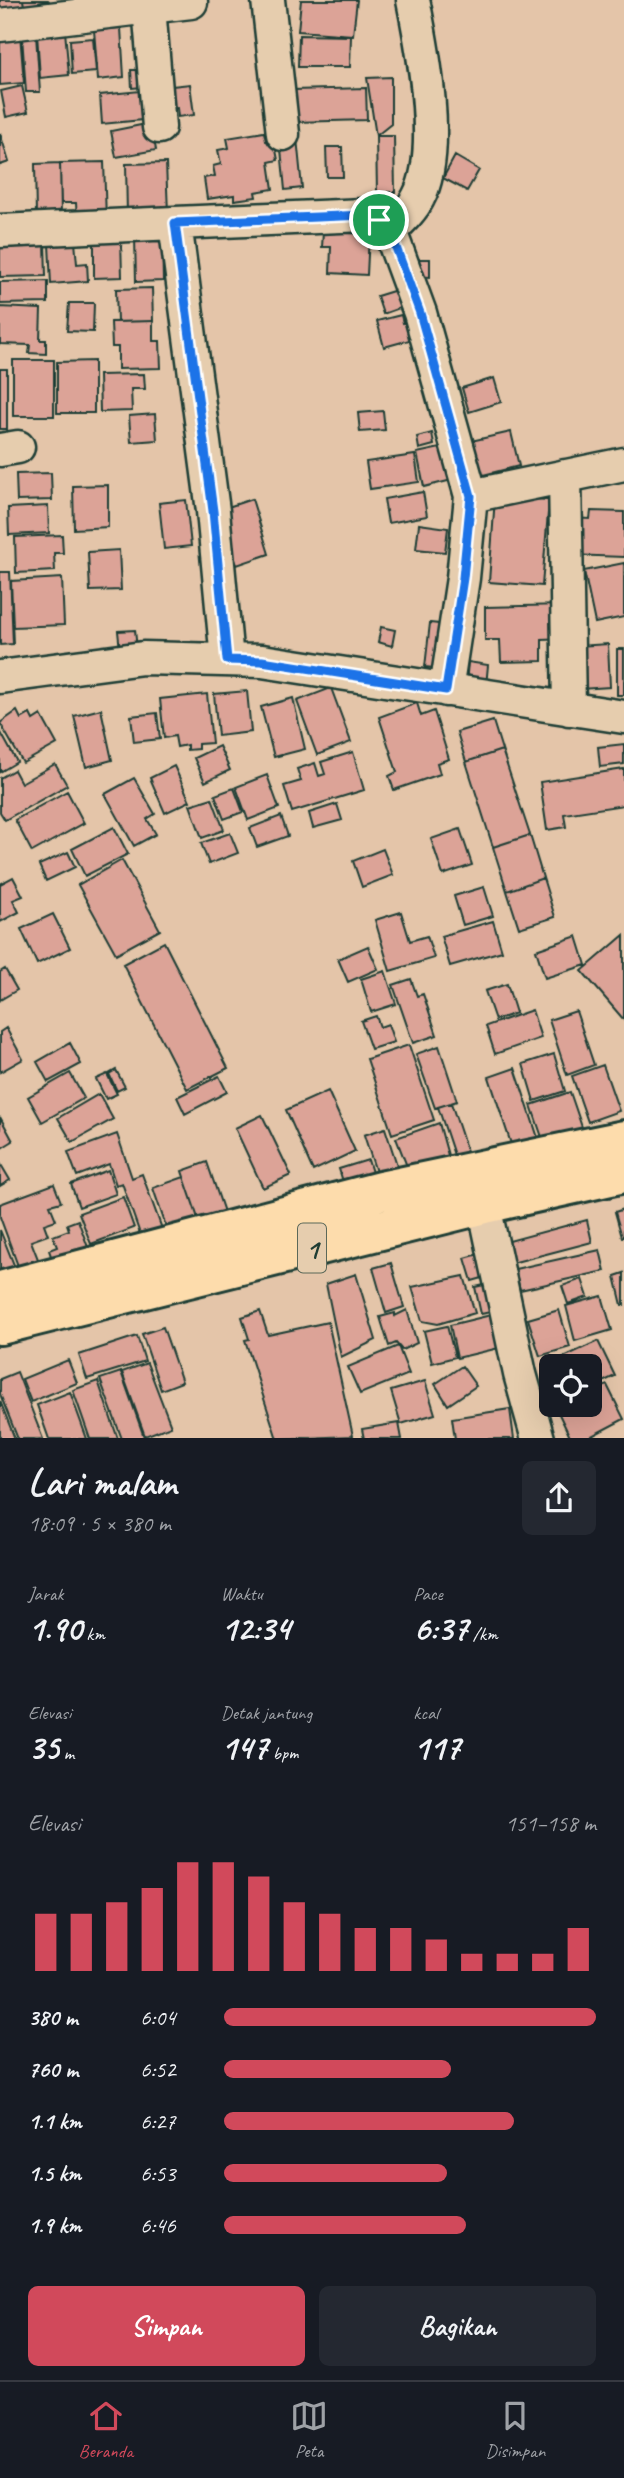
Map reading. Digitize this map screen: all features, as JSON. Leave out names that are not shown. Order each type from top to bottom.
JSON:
[{"type":"highway","name":"1","points":[[0,1325],[480,1187],[624,1140]]},
{"type":"highway","name":"1","points":[[0,1290],[380,1191],[480,1187],[624,1173]]},
{"type":"street","points":[[268,0],[283,134]]},
{"type":"street","points":[[390,231],[419,197],[429,158],[425,60],[413,0]]},
{"type":"street","points":[[0,25],[191,2]]},
{"type":"street","points":[[149,7],[159,127]]},
{"type":"street","points":[[0,231],[365,215],[379,220],[390,231],[420,313],[471,496],[463,578],[446,690]]},
{"type":"street","points":[[175,223],[213,511],[227,660]]},
{"type":"street","points":[[471,496],[624,464]]},
{"type":"street","points":[[565,476],[569,709]]},
{"type":"street","points":[[0,677],[143,658],[262,661],[624,717]]},
{"type":"street","points":[[480,1187],[520,1374],[538,1438]]},
{"type":"building","points":[[0,0],[23,0],[24,6],[0,10]]},
{"type":"building","points":[[23,0],[48,0],[49,1],[24,6]]},
{"type":"building","points":[[301,0],[357,0],[353,35],[298,31]]},
{"type":"building","points":[[121,28],[124,77],[98,80],[94,30]]},
{"type":"building","points":[[65,31],[69,75],[40,78],[37,33]]},
{"type":"building","points":[[20,34],[24,83],[0,85],[0,36]]},
{"type":"building","points":[[36,35],[40,92],[26,92],[22,36]]},
{"type":"building","points":[[299,35],[351,36],[350,67],[298,67]]},
{"type":"building","points":[[93,38],[96,72],[72,74],[70,40]]},
{"type":"building","points":[[131,70],[140,70],[142,87],[132,88]]},
{"type":"building","points":[[391,77],[391,124],[376,136],[367,78]]},
{"type":"building","points":[[190,84],[194,115],[178,117],[177,108],[166,109],[163,87]]},
{"type":"building","points":[[22,86],[28,112],[6,117],[1,91]]},
{"type":"building","points":[[366,88],[367,120],[295,122],[293,90]]},
{"type":"building","points":[[140,91],[142,120],[102,124],[100,95]]},
{"type":"building","points":[[151,123],[156,150],[116,157],[111,131]]},
{"type":"building","points":[[264,132],[266,141],[274,140],[278,160],[269,162],[273,189],[255,192],[256,197],[234,200],[234,195],[207,199],[204,178],[215,176],[213,166],[221,164],[218,150],[229,148],[227,138]]},
{"type":"building","points":[[0,133],[9,162],[0,165]]},
{"type":"building","points":[[376,136],[394,136],[395,192],[377,192]]},
{"type":"building","points":[[297,138],[302,188],[285,190],[280,139]]},
{"type":"building","points":[[326,147],[342,147],[343,177],[327,177]]},
{"type":"building","points":[[455,156],[479,170],[467,191],[443,178]]},
{"type":"building","points":[[104,162],[106,219],[77,220],[76,203],[61,203],[60,163]]},
{"type":"building","points":[[60,163],[61,215],[36,215],[35,164]]},
{"type":"building","points":[[166,163],[168,213],[127,215],[126,164]]},
{"type":"building","points":[[323,232],[369,234],[367,275],[330,273],[331,247],[322,247]]},
{"type":"building","points":[[162,235],[163,281],[136,282],[135,236]]},
{"type":"building","points":[[121,238],[122,277],[94,278],[94,239]]},
{"type":"building","points":[[45,242],[46,276],[0,277],[0,243]]},
{"type":"building","points":[[75,242],[77,264],[87,263],[88,281],[51,284],[49,244]]},
{"type":"building","points":[[417,259],[430,259],[430,277],[417,276]]},
{"type":"building","points":[[48,281],[48,303],[0,304],[0,282]]},
{"type":"building","points":[[406,287],[411,304],[383,314],[377,296]]},
{"type":"building","points":[[152,288],[153,321],[117,322],[116,289]]},
{"type":"building","points":[[69,303],[94,303],[93,332],[67,331]]},
{"type":"building","points":[[0,307],[41,309],[40,340],[46,340],[46,354],[29,353],[30,345],[0,344]]},
{"type":"building","points":[[401,315],[403,323],[409,321],[413,339],[384,347],[377,321]]},
{"type":"building","points":[[153,321],[153,341],[160,341],[161,368],[118,369],[118,347],[112,347],[111,322]]},
{"type":"building","points":[[13,360],[54,360],[54,416],[13,416]]},
{"type":"building","points":[[94,361],[94,413],[57,413],[57,362]]},
{"type":"building","points":[[0,369],[7,369],[7,429],[0,429]]},
{"type":"building","points":[[144,374],[145,389],[131,389],[132,411],[100,412],[99,375]]},
{"type":"building","points":[[494,378],[501,402],[469,412],[462,388]]},
{"type":"building","points":[[383,411],[385,430],[360,432],[358,413]]},
{"type":"building","points":[[155,414],[157,440],[131,442],[129,416]]},
{"type":"building","points":[[511,432],[519,466],[479,476],[471,441]]},
{"type":"building","points":[[432,433],[434,445],[419,449],[417,437]]},
{"type":"building","points":[[445,447],[452,480],[424,487],[417,453]]},
{"type":"building","points":[[415,455],[419,482],[370,489],[366,462]]},
{"type":"building","points":[[51,473],[52,500],[17,501],[16,474]]},
{"type":"building","points":[[108,485],[108,527],[74,529],[73,486]]},
{"type":"building","points":[[423,492],[427,516],[388,523],[384,499]]},
{"type":"building","points":[[495,497],[549,500],[542,586],[489,582]]},
{"type":"building","points":[[252,499],[269,554],[237,565],[219,510]]},
{"type":"building","points":[[186,500],[191,546],[164,549],[159,503]]},
{"type":"building","points":[[48,506],[49,533],[9,535],[8,508]]},
{"type":"building","points":[[591,511],[624,512],[624,557],[570,555],[571,518],[590,519]]},
{"type":"building","points":[[419,524],[448,528],[445,552],[416,549]]},
{"type":"building","points":[[62,535],[63,553],[54,553],[55,571],[16,573],[15,537]]},
{"type":"building","points":[[119,550],[121,590],[90,591],[88,552]]},
{"type":"building","points":[[624,563],[624,617],[595,623],[584,571]]},
{"type":"building","points":[[0,572],[10,572],[13,644],[0,645]]},
{"type":"building","points":[[62,578],[64,625],[13,627],[11,581]]},
{"type":"building","points":[[564,605],[564,638],[542,639],[542,661],[501,662],[500,640],[485,640],[485,607]]},
{"type":"building","points":[[430,623],[448,625],[443,669],[425,667]]},
{"type":"building","points":[[381,627],[395,630],[392,646],[378,642]]},
{"type":"building","points":[[135,630],[137,649],[120,650],[118,631]]},
{"type":"building","points":[[608,644],[610,687],[580,689],[578,646]]},
{"type":"building","points":[[617,649],[624,649],[624,695],[617,695]]},
{"type":"building","points":[[468,662],[488,665],[486,686],[466,684]]},
{"type":"building","points":[[331,688],[351,742],[317,755],[297,701]]},
{"type":"building","points":[[247,691],[251,732],[218,736],[214,694]]},
{"type":"building","points":[[207,694],[212,743],[198,744],[198,749],[187,750],[187,745],[177,747],[175,736],[164,738],[160,699]]},
{"type":"building","points":[[293,698],[305,749],[274,757],[261,707]]},
{"type":"building","points":[[417,703],[421,716],[434,711],[449,759],[437,763],[440,774],[394,790],[389,776],[397,772],[379,717]]},
{"type":"building","points":[[101,709],[112,760],[86,767],[74,716]]},
{"type":"building","points":[[17,711],[21,719],[30,714],[33,720],[41,715],[57,744],[23,763],[0,723]]},
{"type":"building","points":[[157,713],[160,739],[134,742],[131,716]]},
{"type":"building","points":[[493,721],[502,750],[466,762],[457,732]]},
{"type":"building","points":[[0,731],[17,762],[0,772]]},
{"type":"building","points":[[624,744],[624,764],[600,767],[598,747]]},
{"type":"building","points":[[219,746],[230,770],[205,782],[194,758]]},
{"type":"building","points":[[502,750],[530,835],[493,847],[466,762]]},
{"type":"building","points":[[353,752],[364,790],[292,812],[284,786],[301,781],[297,769],[315,763],[319,776],[325,774],[321,762]]},
{"type":"building","points":[[55,764],[67,785],[5,820],[0,812],[0,778],[14,770],[21,783]]},
{"type":"building","points":[[174,766],[190,801],[165,813],[150,778]]},
{"type":"building","points":[[624,769],[624,805],[564,814],[566,827],[547,830],[540,782]]},
{"type":"building","points":[[267,775],[279,808],[248,820],[236,787]]},
{"type":"building","points":[[134,778],[155,814],[147,819],[156,834],[134,846],[105,794]]},
{"type":"building","points":[[234,788],[243,812],[224,819],[215,795]]},
{"type":"building","points":[[67,791],[84,823],[32,852],[15,820]]},
{"type":"building","points":[[212,798],[224,830],[202,838],[190,805]]},
{"type":"building","points":[[337,804],[342,820],[313,828],[309,813]]},
{"type":"building","points":[[281,816],[288,836],[257,847],[250,828]]},
{"type":"building","points":[[114,827],[128,854],[85,876],[72,849]]},
{"type":"building","points":[[460,829],[472,865],[443,875],[431,839]]},
{"type":"building","points":[[230,833],[238,853],[209,864],[201,843]]},
{"type":"building","points":[[530,835],[543,878],[507,891],[493,847]]},
{"type":"building","points":[[383,849],[393,875],[362,887],[353,861]]},
{"type":"building","points":[[68,852],[75,867],[46,881],[39,865]]},
{"type":"building","points":[[122,860],[160,930],[116,954],[78,885]]},
{"type":"building","points":[[13,877],[23,896],[13,900],[19,912],[0,922],[0,884]]},
{"type":"building","points":[[543,878],[555,917],[519,928],[507,891]]},
{"type":"building","points":[[484,887],[493,916],[463,925],[454,896]]},
{"type":"building","points":[[401,912],[410,941],[427,936],[434,958],[390,971],[375,920]]},
{"type":"building","points":[[53,914],[70,948],[37,964],[21,929]]},
{"type":"building","points":[[493,921],[502,951],[450,966],[441,936]]},
{"type":"building","points":[[624,935],[624,1020],[582,971]]},
{"type":"building","points":[[577,936],[586,965],[545,978],[536,950]]},
{"type":"building","points":[[164,942],[228,1068],[187,1089],[123,964]]},
{"type":"building","points":[[368,946],[378,969],[348,982],[338,959]]},
{"type":"building","points":[[5,969],[17,990],[0,1000],[0,972]]},
{"type":"building","points":[[385,971],[396,1004],[371,1012],[361,979]]},
{"type":"building","points":[[411,979],[417,996],[423,994],[437,1035],[413,1043],[393,985]]},
{"type":"building","points":[[507,984],[516,1013],[495,1020],[485,991]]},
{"type":"building","points":[[532,1010],[541,1038],[495,1054],[486,1026]]},
{"type":"building","points":[[576,1011],[594,1065],[567,1075],[549,1020]]},
{"type":"building","points":[[376,1016],[380,1027],[388,1024],[394,1042],[371,1049],[361,1021]]},
{"type":"building","points":[[6,1028],[23,1059],[0,1072],[0,1032]]},
{"type":"building","points":[[70,1043],[81,1064],[48,1082],[37,1062]]},
{"type":"building","points":[[409,1045],[434,1120],[392,1134],[367,1059]]},
{"type":"building","points":[[439,1046],[457,1101],[435,1108],[416,1054]]},
{"type":"building","points":[[554,1054],[565,1091],[534,1101],[523,1064]]},
{"type":"building","points":[[603,1065],[619,1111],[588,1122],[572,1076]]},
{"type":"building","points":[[515,1068],[539,1141],[513,1150],[489,1077]]},
{"type":"building","points":[[116,1070],[125,1087],[117,1091],[109,1074]]},
{"type":"building","points":[[70,1073],[84,1098],[42,1122],[28,1097]]},
{"type":"building","points":[[107,1074],[117,1094],[106,1099],[96,1079]]},
{"type":"building","points":[[219,1076],[227,1092],[185,1114],[177,1097]]},
{"type":"building","points":[[328,1091],[355,1151],[313,1171],[286,1110]]},
{"type":"building","points":[[570,1092],[584,1133],[545,1146],[531,1105]]},
{"type":"building","points":[[99,1094],[113,1119],[72,1142],[58,1118]]},
{"type":"building","points":[[451,1103],[469,1157],[456,1161],[438,1107]]},
{"type":"building","points":[[262,1115],[291,1175],[263,1188],[235,1128]]},
{"type":"building","points":[[0,1117],[13,1141],[0,1149]]},
{"type":"building","points":[[439,1123],[449,1159],[410,1174],[396,1138]]},
{"type":"building","points":[[385,1128],[398,1168],[377,1175],[364,1135]]},
{"type":"building","points":[[117,1134],[132,1178],[142,1174],[166,1240],[145,1248],[122,1183],[116,1185],[109,1164],[77,1176],[68,1152]]},
{"type":"building","points":[[368,1160],[377,1188],[348,1197],[339,1169]]},
{"type":"building","points":[[207,1162],[228,1224],[203,1233],[182,1171]]},
{"type":"building","points":[[0,1163],[10,1180],[0,1186]]},
{"type":"building","points":[[108,1170],[116,1194],[79,1207],[71,1184]]},
{"type":"building","points":[[184,1177],[203,1233],[172,1244],[153,1188]]},
{"type":"building","points":[[54,1184],[61,1202],[50,1205],[56,1220],[44,1224],[48,1235],[31,1241],[41,1267],[21,1274],[0,1217],[0,1204]]},
{"type":"building","points":[[123,1197],[134,1228],[91,1244],[79,1213]]},
{"type":"building","points":[[624,1209],[624,1237],[622,1237],[615,1212]]},
{"type":"building","points":[[78,1220],[93,1261],[57,1274],[49,1250],[57,1247],[53,1236],[69,1230],[67,1224]]},
{"type":"building","points":[[587,1220],[592,1242],[504,1265],[498,1244]]},
{"type":"building","points":[[0,1230],[18,1275],[0,1282]]},
{"type":"building","points":[[600,1250],[605,1271],[520,1290],[515,1269]]},
{"type":"building","points":[[479,1254],[486,1277],[472,1281],[465,1258]]},
{"type":"building","points":[[391,1263],[404,1307],[386,1313],[373,1268]]},
{"type":"building","points":[[624,1273],[624,1305],[622,1305],[615,1276]]},
{"type":"building","points":[[356,1274],[376,1340],[341,1357],[326,1284]]},
{"type":"building","points":[[464,1276],[475,1313],[438,1324],[422,1321],[412,1287]]},
{"type":"building","points":[[582,1279],[588,1297],[568,1304],[562,1286]]},
{"type":"building","points":[[489,1284],[495,1311],[481,1314],[475,1287]]},
{"type":"building","points":[[602,1296],[612,1330],[575,1341],[566,1306]]},
{"type":"building","points":[[407,1310],[417,1343],[402,1350],[396,1343],[389,1346],[380,1317],[395,1313],[395,1316]]},
{"type":"building","points":[[559,1310],[570,1347],[539,1354],[528,1319]]},
{"type":"building","points":[[260,1311],[268,1335],[328,1322],[353,1436],[277,1438],[245,1340],[249,1339],[242,1317]]},
{"type":"building","points":[[491,1315],[499,1348],[457,1358],[450,1325]]},
{"type":"building","points":[[447,1326],[455,1357],[432,1363],[424,1331]]},
{"type":"building","points":[[163,1327],[182,1382],[161,1390],[142,1334]]},
{"type":"building","points":[[137,1336],[145,1361],[87,1379],[79,1355]]},
{"type":"building","points":[[598,1341],[615,1376],[602,1382],[602,1354],[570,1354]]},
{"type":"building","points":[[398,1346],[409,1374],[360,1394],[348,1367]]},
{"type":"building","points":[[68,1360],[77,1383],[31,1402],[22,1379]]},
{"type":"building","points":[[147,1363],[171,1426],[145,1436],[122,1372]]},
{"type":"building","points":[[462,1366],[476,1386],[448,1405],[435,1384]]},
{"type":"building","points":[[17,1372],[43,1438],[18,1438],[0,1394],[0,1379]]},
{"type":"building","points":[[121,1372],[144,1437],[122,1438],[100,1379]]},
{"type":"building","points":[[98,1381],[118,1438],[90,1438],[73,1390]]},
{"type":"building","points":[[425,1381],[435,1414],[401,1424],[391,1391]]},
{"type":"building","points":[[607,1385],[624,1419],[588,1438],[571,1438],[560,1417],[602,1417],[602,1388]]},
{"type":"building","points":[[70,1392],[87,1438],[49,1438],[37,1405]]},
{"type":"building","points":[[0,1401],[15,1438],[0,1438]]},
{"type":"building","points":[[510,1409],[514,1438],[455,1438],[452,1418]]},
{"type":"building","points":[[399,1423],[402,1438],[364,1438],[362,1429]]},
{"type":"route","points":[[365,215],[379,220],[390,231],[420,313],[471,496],[463,578],[446,690],[262,661],[227,660],[213,511],[175,223],[365,215]]}]
